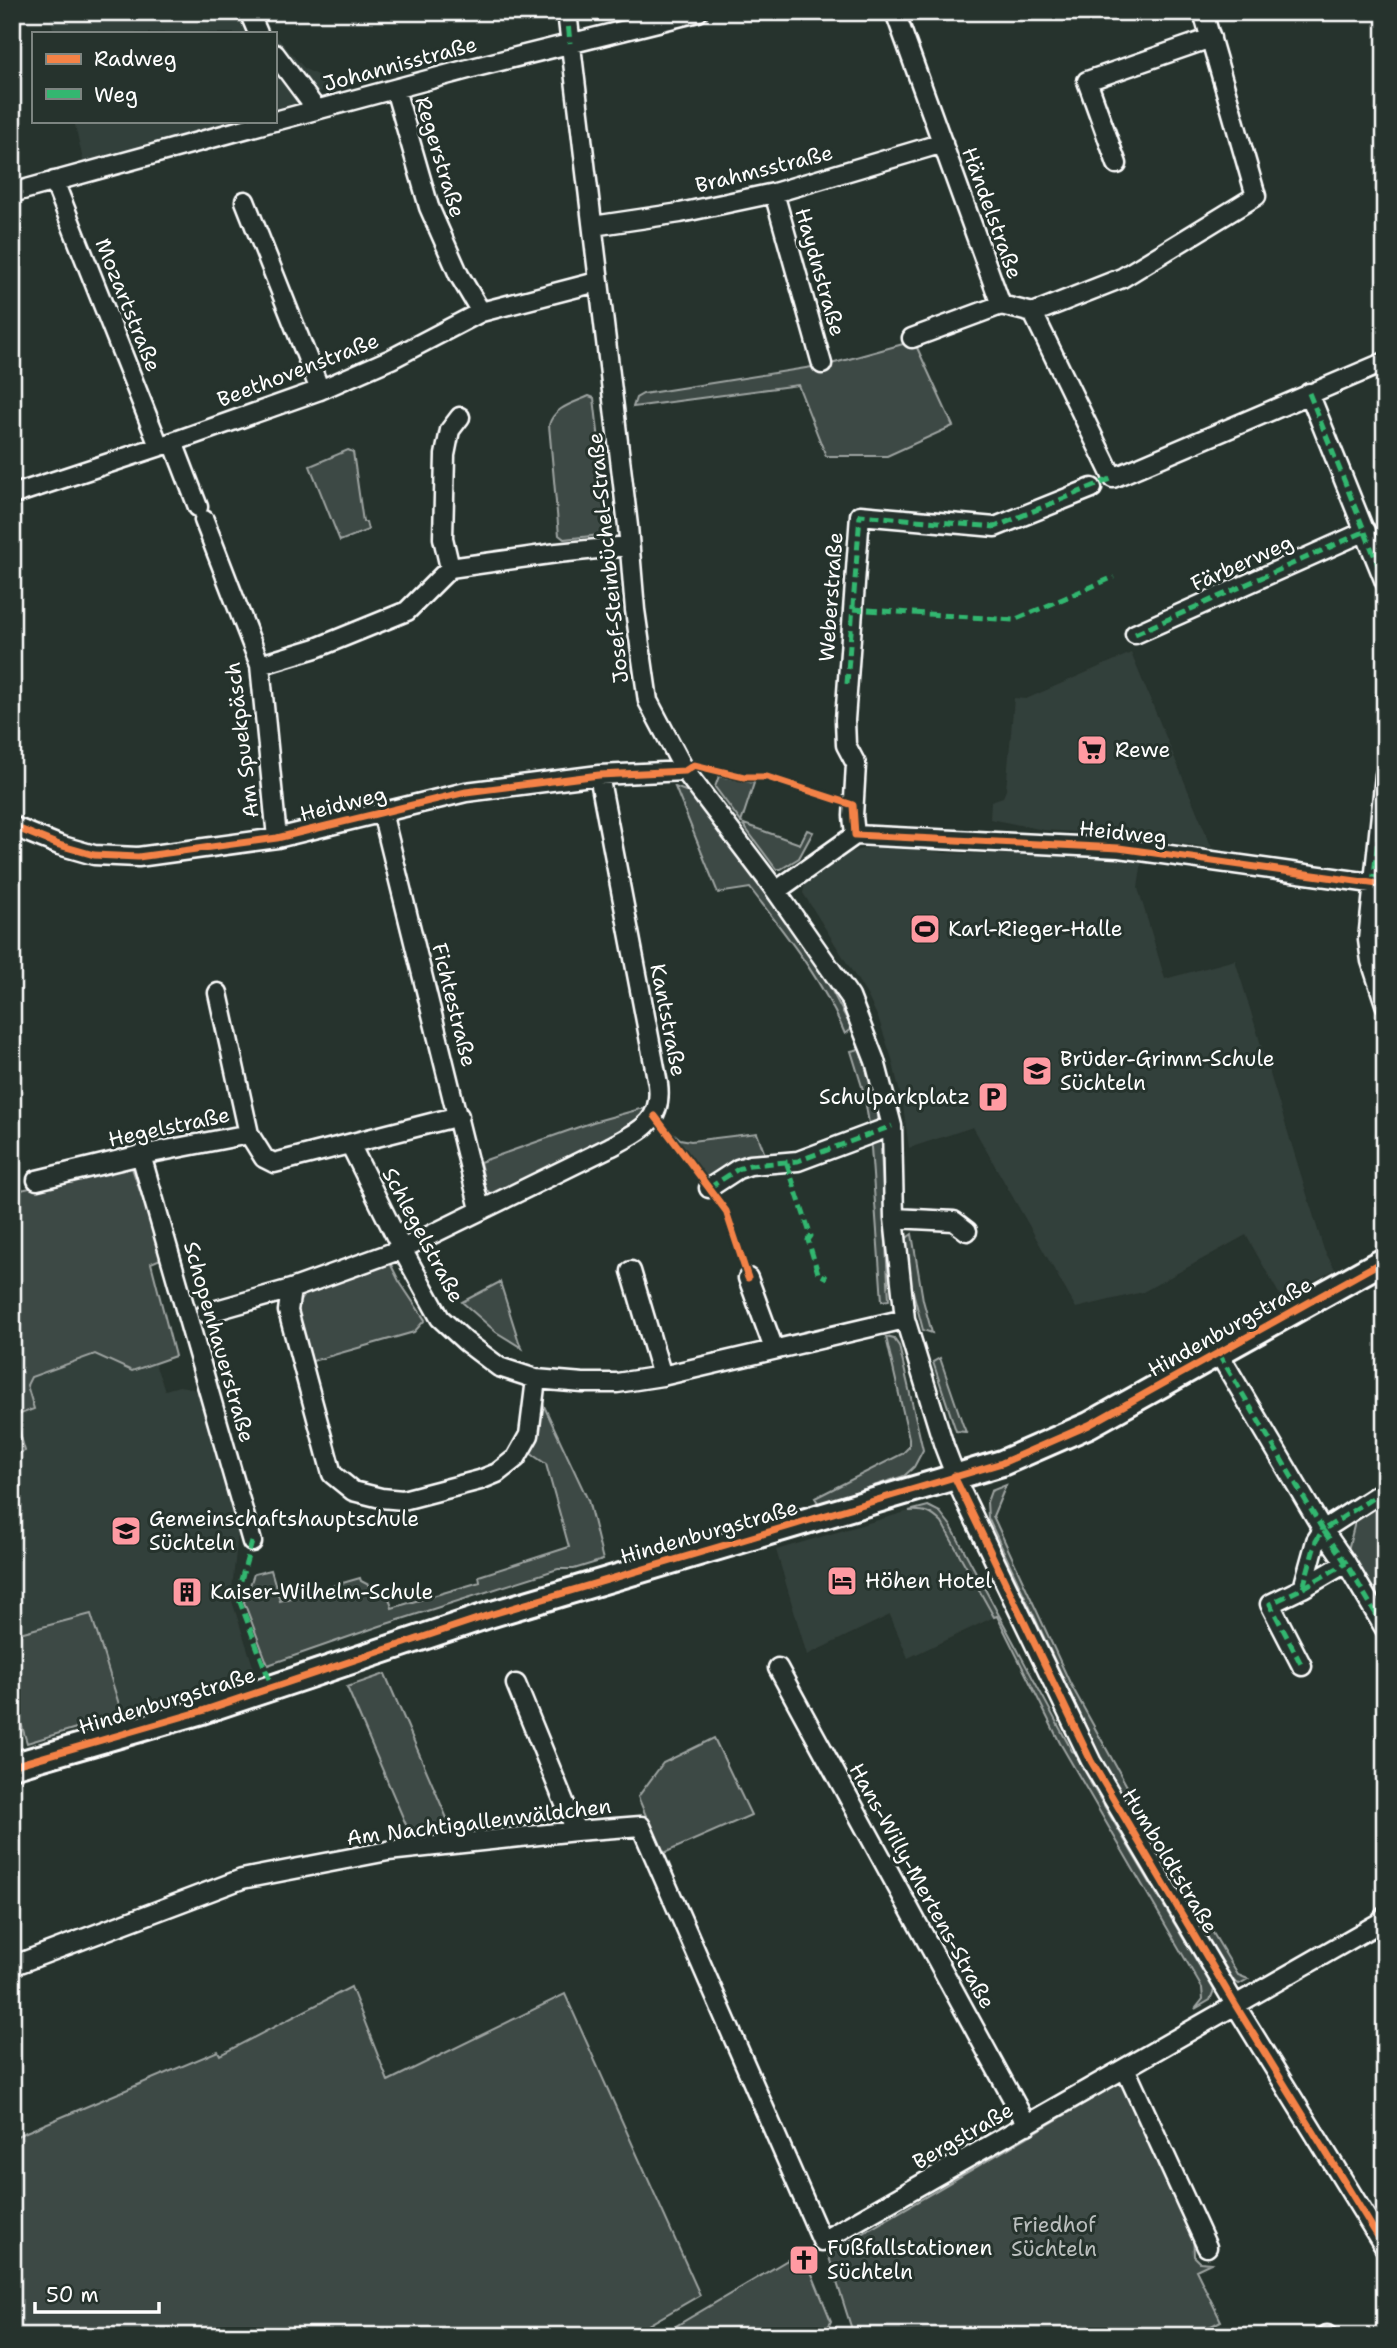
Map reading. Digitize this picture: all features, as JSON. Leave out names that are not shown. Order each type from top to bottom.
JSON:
[{"type":"main road","name":"Hindenburgstraße","points":[[12,1766],[202,1710],[489,1615],[1002,1463],[1089,1425],[1385,1260]]},
{"type":"street","points":[[249,12],[258,32]]},
{"type":"street","name":"Josef-Steinbüchel-Straße","points":[[567,12],[648,701],[685,771],[776,891],[850,997],[875,1061],[892,1126],[894,1218],[905,1320],[954,1476]]},
{"type":"street","name":"Johannisstraße","points":[[276,121],[698,12]]},
{"type":"street","name":"Händelstraße","points":[[895,12],[1001,305],[1033,313]]},
{"type":"street","points":[[1203,12],[1256,195],[1122,278],[1033,313],[1113,478],[1385,362]]},
{"type":"street","points":[[1117,164],[1087,81],[1210,38]]},
{"type":"street","name":"Johannisstraße","points":[[276,55],[316,109]]},
{"type":"street","name":"Regerstraße","points":[[395,89],[429,207],[460,275],[481,312]]},
{"type":"street","name":"Johannisstraße","points":[[12,193],[271,122]]},
{"type":"street","name":"Brahmsstraße","points":[[593,226],[680,213],[774,193],[943,143]]},
{"type":"street","name":"Mozartstraße","points":[[54,181],[166,444]]},
{"type":"street","name":"Haydnstraße","points":[[774,193],[822,364]]},
{"type":"street","points":[[245,201],[320,390]]},
{"type":"street","name":"Beethovenstraße","points":[[12,495],[320,390],[391,359],[481,312],[597,282]]},
{"type":"street","points":[[912,338],[1001,305]]},
{"type":"street","points":[[1309,393],[1385,582]]},
{"type":"street","points":[[450,568],[443,538],[445,455],[450,430],[460,417]]},
{"type":"street","name":"Am Spuekpäsch","points":[[166,444],[201,513],[260,665],[277,838]]},
{"type":"street","name":"Weberstraße","points":[[855,835],[853,816],[856,764],[846,745],[845,720],[860,515],[995,527],[1092,488]]},
{"type":"street","name":"Färberweg","points":[[1135,634],[1366,531]]},
{"type":"street","points":[[260,665],[316,648],[407,611],[450,568],[628,546]]},
{"type":"street","name":"Heidweg","points":[[12,826],[94,855],[138,857],[277,838],[466,792],[599,775],[685,771]]},
{"type":"street","name":"Kantstraße","points":[[206,1312],[291,1289],[402,1249],[632,1136],[655,1116],[660,1100],[599,775]]},
{"type":"street","points":[[1385,775],[1379,884],[1368,940],[1371,961],[1385,1004]]},
{"type":"street","name":"Fichtestraße","points":[[382,812],[480,1209]]},
{"type":"street","points":[[776,891],[855,835]]},
{"type":"street","name":"Heidweg","points":[[855,835],[1119,848],[1379,884]]},
{"type":"street","points":[[218,993],[249,1134]]},
{"type":"street","name":"Hegelstraße","points":[[37,1180],[141,1155],[249,1134],[264,1158],[274,1163],[459,1116]]},
{"type":"street","points":[[709,1188],[750,1165],[798,1161],[892,1126]]},
{"type":"street","name":"Schlegelstraße","points":[[350,1144],[440,1318],[499,1367],[536,1379],[617,1383],[662,1376],[905,1320]]},
{"type":"street","name":"Schopenhauerstraße","points":[[141,1155],[252,1542]]},
{"type":"street","points":[[894,1218],[954,1222],[967,1231]]},
{"type":"street","points":[[631,1271],[662,1376]]},
{"type":"street","points":[[748,1278],[774,1349]]},
{"type":"street","points":[[291,1289],[288,1311],[332,1474],[353,1491],[403,1500],[497,1473],[516,1458],[529,1435],[536,1379]]},
{"type":"street","points":[[1219,1354],[1385,1629]]},
{"type":"street","name":"Humboldtstraße","points":[[954,1476],[1091,1761],[1236,2006],[1385,2248]]},
{"type":"street","points":[[1303,1588],[1316,1541],[1323,1530],[1385,1490]]},
{"type":"street","points":[[1302,1666],[1270,1604],[1346,1563]]},
{"type":"street","name":"Hans-Willy-Mertens-Straße","points":[[778,1668],[1027,2125]]},
{"type":"street","points":[[516,1684],[576,1831]]},
{"type":"street","name":"Am Nachtigallenwäldchen","points":[[12,1966],[242,1879],[388,1852],[640,1826],[822,2241]]},
{"type":"street","name":"Bergstraße","points":[[822,2241],[1236,2006],[1379,1923],[1385,1916]]},
{"type":"street","points":[[1125,2068],[1207,2247]]},
{"type":"shaded area","points":[[49,12],[260,12],[272,32],[54,32]]},
{"type":"shaded area","points":[[276,36],[305,69],[341,83],[276,109]]},
{"type":"shaded area","points":[[74,122],[231,122],[84,164]]},
{"type":"shaded area","points":[[1131,653],[1212,848],[1121,835],[1044,830],[990,819],[991,801],[1003,797],[1006,790],[1014,698],[1026,699]]},
{"type":"shaded area","name":"Brüder-Grimm-Schule Süchteln","points":[[880,845],[946,853],[1108,856],[1142,861],[1138,888],[1165,979],[1235,960],[1324,1250],[1335,1269],[1282,1299],[1246,1235],[1143,1292],[1076,1308],[973,1127],[909,1148],[892,1059],[879,1020],[867,995],[803,893],[805,883],[842,854]]},
{"type":"shaded area","name":"Gemeinschaftshauptschule Süchteln","points":[[95,1354],[132,1371],[155,1364],[165,1390],[186,1387],[193,1389],[204,1400],[239,1524],[231,1598],[254,1669],[122,1714],[91,1614],[12,1635],[12,1456],[25,1451],[14,1416],[30,1377]]},
{"type":"shaded area","points":[[923,1510],[933,1514],[942,1523],[994,1617],[908,1658],[890,1615],[807,1655],[776,1550],[909,1511]]},
{"type":"green space","points":[[914,341],[953,426],[887,456],[826,456],[798,385],[633,407],[636,398],[643,394],[831,364]]},
{"type":"green space","points":[[589,396],[594,398],[610,534],[564,539],[559,535],[549,425],[560,410]]},
{"type":"green space","points":[[348,450],[353,452],[363,522],[366,522],[368,530],[340,541],[310,466]]},
{"type":"green space","points":[[719,776],[754,783],[741,822],[715,787]]},
{"type":"green space","points":[[675,787],[691,793],[821,970],[852,1029],[845,1034],[815,976],[750,888],[718,893]]},
{"type":"green space","points":[[742,823],[800,844],[807,830],[813,832],[799,858],[781,869],[776,869]]},
{"type":"green space","points":[[860,1049],[870,1078],[879,1122],[875,1127],[869,1124],[864,1093],[851,1051]]},
{"type":"green space","points":[[646,1109],[648,1112],[637,1124],[495,1195],[486,1190],[480,1162],[593,1122]]},
{"type":"green space","points":[[672,1132],[680,1139],[691,1141],[757,1133],[767,1160],[748,1163],[705,1177]]},
{"type":"green space","points":[[885,1138],[885,1149],[881,1150],[889,1300],[882,1301],[871,1147],[876,1139]]},
{"type":"green space","points":[[131,1165],[163,1258],[151,1263],[175,1356],[132,1371],[95,1354],[31,1377],[27,1385],[34,1409],[15,1416],[25,1451],[12,1456],[12,1192]]},
{"type":"green space","points":[[912,1234],[923,1300],[932,1333],[923,1330],[911,1284],[904,1240]]},
{"type":"green space","points":[[389,1261],[425,1320],[414,1332],[309,1362],[296,1317],[300,1301],[306,1293]]},
{"type":"green space","points":[[500,1282],[522,1348],[496,1332],[462,1302]]},
{"type":"green space","points":[[886,1337],[894,1339],[899,1346],[923,1450],[914,1467],[904,1476],[819,1504],[815,1498],[902,1454],[909,1447]]},
{"type":"green space","points":[[940,1358],[966,1432],[956,1431],[933,1362]]},
{"type":"green space","points":[[543,1404],[588,1500],[603,1560],[574,1569],[558,1569],[268,1665],[244,1602],[254,1574],[271,1570],[280,1601],[360,1578],[382,1592],[387,1591],[392,1608],[480,1582],[479,1576],[569,1547],[546,1464],[530,1453]]},
{"type":"green space","points":[[1006,1485],[993,1516],[1070,1683],[1144,1817],[1238,1975],[1248,1979],[1239,1984],[1234,1981],[1110,1775],[1097,1762],[1094,1744],[988,1518],[987,1502],[991,1491]]},
{"type":"green space","points":[[1385,1497],[1385,1615],[1348,1550],[1357,1514]]},
{"type":"green space","points":[[928,1506],[940,1512],[951,1526],[1072,1751],[1087,1763],[1090,1782],[1214,1990],[1210,2000],[1195,2009],[1203,1999],[1202,1988],[1060,1743],[997,1616],[994,1617],[942,1523],[927,1512],[909,1511]]},
{"type":"green space","points":[[91,1614],[122,1714],[27,1743],[12,1693],[12,1635]]},
{"type":"green space","points":[[385,1674],[452,1830],[410,1834],[347,1687]]},
{"type":"green space","points":[[714,1738],[751,1815],[662,1854],[638,1797],[663,1763]]},
{"type":"green space","points":[[351,1987],[388,2081],[565,1994],[700,2295],[629,2336],[12,2336],[12,2138],[218,2051],[220,2055]]},
{"type":"green space","name":"Friedhof Süchteln","points":[[1123,2081],[1193,2229],[1194,2256],[1200,2262],[1211,2263],[1196,2270],[1221,2321],[1209,2327],[1213,2336],[854,2336],[828,2254]]},
{"type":"green space","points":[[804,2254],[831,2321],[827,2330],[816,2336],[659,2336],[791,2258]]},
{"type":"marked path","points":[[567,12],[570,43]]},
{"type":"marked path","points":[[1309,393],[1385,582]]},
{"type":"marked path","points":[[847,684],[860,515],[995,527],[1113,478]]},
{"type":"marked path","points":[[1135,634],[1366,531]]},
{"type":"marked path","points":[[853,609],[1014,620],[1114,577]]},
{"type":"marked path","points":[[1373,884],[1385,775]]},
{"type":"marked path","points":[[709,1188],[738,1169],[750,1165],[798,1161],[892,1126]]},
{"type":"marked path","points":[[787,1164],[811,1236],[808,1240],[818,1273],[827,1278]]},
{"type":"marked path","points":[[1219,1354],[1323,1530],[1316,1541],[1303,1588],[1270,1604],[1302,1666]]},
{"type":"marked path","points":[[1385,1490],[1323,1530],[1385,1629]]},
{"type":"marked path","points":[[252,1542],[237,1594],[272,1687]]},
{"type":"marked path","points":[[1303,1588],[1346,1563]]},
{"type":"cycle path","points":[[12,826],[59,845],[94,855],[138,857],[277,838],[466,792],[599,775],[685,771],[694,765],[744,777],[767,777],[853,805],[855,835],[1119,848],[1385,885]]},
{"type":"cycle path","points":[[655,1116],[726,1211],[748,1278]]},
{"type":"cycle path","points":[[12,1766],[202,1711],[489,1615],[1002,1463],[1089,1425],[1385,1260]]},
{"type":"cycle path","points":[[954,1476],[1091,1761],[1236,2006],[1385,2248]]},
{"type":"place","name":"Rewe","points":[[1092,750]]},
{"type":"place","name":"Karl-Rieger-Halle","points":[[925,929]]},
{"type":"place","name":"Brüder-Grimm-Schule Süchteln","points":[[1037,1071]]},
{"type":"place","name":"Schulparkplatz","points":[[993,1097]]},
{"type":"place","name":"Gemeinschaftshauptschule Süchteln","points":[[126,1531]]},
{"type":"place","name":"Höhen Hotel","points":[[842,1581]]},
{"type":"place","name":"Kaiser-Wilhelm-Schule","points":[[187,1592]]},
{"type":"place","name":"Fußfallstationen Süchteln","points":[[804,2260]]}]
